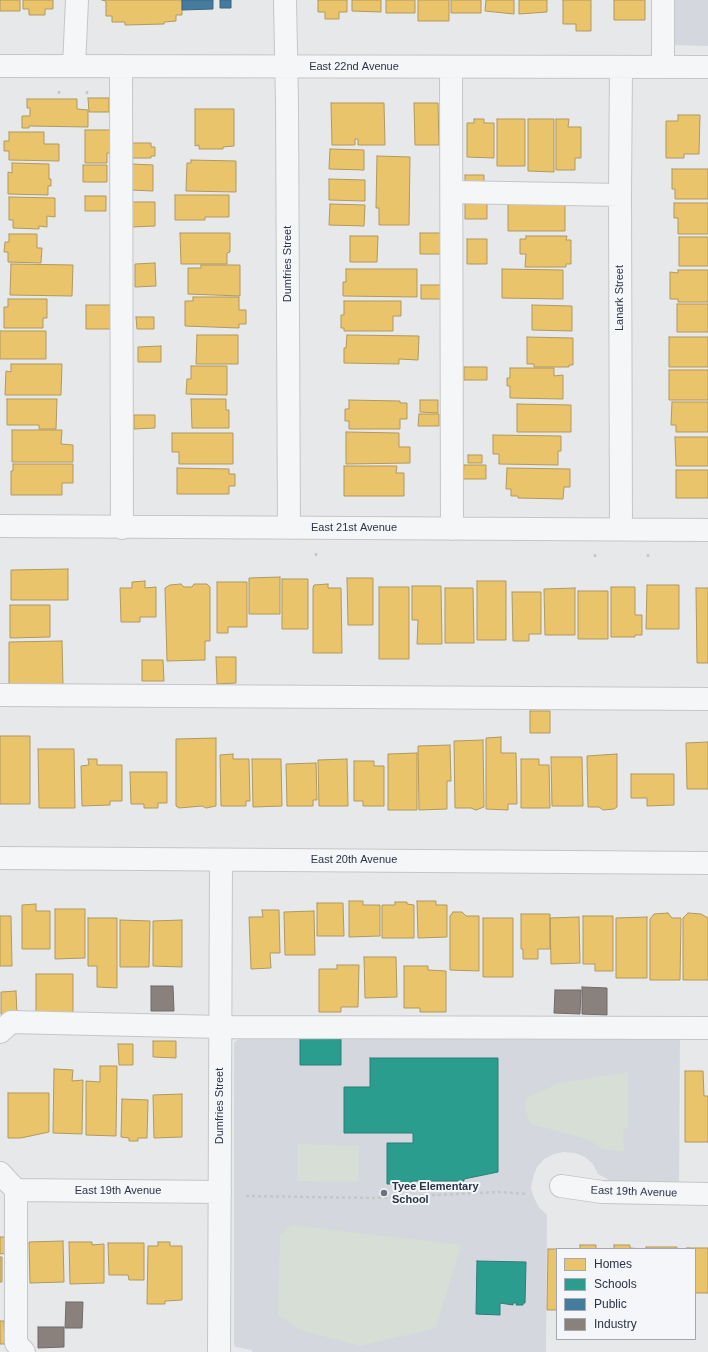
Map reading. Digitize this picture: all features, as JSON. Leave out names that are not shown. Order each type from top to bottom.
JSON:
[{"type":"street","points":[[74,66],[77,0]]},
{"type":"street","name":"Dumfries Street","points":[[285,0],[289,527]]},
{"type":"street","points":[[662,67],[663,0]]},
{"type":"street","name":"East 22nd Avenue","points":[[0,66],[708,67]]},
{"type":"street","points":[[121,66],[122,528]]},
{"type":"street","points":[[451,67],[452,529]]},
{"type":"street","name":"Lanark Street","points":[[621,529],[620,195],[622,67]]},
{"type":"street","points":[[452,192],[620,195]]},
{"type":"street","name":"East 21st Avenue","points":[[0,526],[122,528],[289,527],[708,530]]},
{"type":"street","points":[[0,695],[708,699]]},
{"type":"street","name":"East 20th Avenue","points":[[0,858],[708,863]]},
{"type":"street","name":"Dumfries Street","points":[[219,1352],[221,860]]},
{"type":"street","points":[[0,1032],[11,1022],[221,1027],[708,1028]]},
{"type":"street","points":[[0,1173],[16,1190],[16,1343],[24,1352]]},
{"type":"street","name":"East 19th Avenue","points":[[561,1186],[602,1192],[708,1194]]},
{"type":"street","name":"East 19th Avenue","points":[[16,1190],[220,1192]]},
{"type":"path","points":[[246,1196],[375,1198],[499,1192],[527,1194]]},
{"type":"shaded area","points":[[673,0],[708,0],[708,46],[673,45]]},
{"type":"shaded area","name":"Tyee Elementary School","points":[[252,1035],[680,1037],[679,1183],[611,1181],[598,1174],[593,1164],[585,1157],[575,1153],[564,1152],[554,1154],[544,1159],[537,1167],[531,1188],[539,1207],[547,1215],[546,1352],[252,1352],[252,1350],[236,1347],[234,1345],[234,1043],[237,1040]]},
{"type":"shaded area","points":[[628,1072],[628,1128],[623,1128],[624,1152],[602,1149],[590,1140],[531,1124],[525,1110],[526,1098],[559,1083]]},
{"type":"shaded area","points":[[298,1144],[359,1146],[358,1182],[297,1181]]},
{"type":"shaded area","points":[[291,1225],[461,1245],[436,1328],[360,1346],[300,1330],[278,1315],[280,1235]]},
{"type":"building: Homes","points":[[0,0],[20,0],[20,11],[0,11]]},
{"type":"building: Homes","points":[[23,0],[53,0],[53,9],[45,9],[45,15],[29,15],[29,9],[23,9]]},
{"type":"building: Homes","points":[[102,0],[182,0],[182,15],[176,15],[176,21],[164,22],[164,24],[125,25],[125,22],[112,22],[112,16],[106,16],[106,1]]},
{"type":"building: Homes","points":[[318,0],[347,0],[347,12],[339,12],[339,19],[325,19],[325,12],[318,12]]},
{"type":"building: Homes","points":[[352,0],[381,0],[381,12],[352,11]]},
{"type":"building: Homes","points":[[386,0],[415,0],[415,13],[386,13]]},
{"type":"building: Homes","points":[[418,0],[449,0],[449,21],[418,21]]},
{"type":"building: Homes","points":[[451,0],[481,0],[481,13],[451,13]]},
{"type":"building: Homes","points":[[486,0],[514,0],[514,14],[485,11]]},
{"type":"building: Homes","points":[[519,0],[547,0],[547,12],[519,14]]},
{"type":"building: Homes","points":[[563,0],[591,0],[591,31],[576,31],[576,24],[563,24]]},
{"type":"building: Homes","points":[[614,0],[645,0],[645,20],[614,20]]},
{"type":"building: Homes","points":[[88,98],[109,98],[109,112],[89,112]]},
{"type":"building: Homes","points":[[27,99],[77,99],[77,109],[88,110],[88,127],[29,126],[29,128],[22,128],[22,116],[30,116],[30,108],[27,108]]},
{"type":"building: Homes","points":[[331,103],[384,103],[385,145],[358,145],[358,139],[355,139],[355,145],[332,145]]},
{"type":"building: Homes","points":[[414,103],[438,103],[439,145],[415,145]]},
{"type":"building: Homes","points":[[195,109],[234,109],[234,146],[223,147],[223,149],[199,149],[199,145],[195,146]]},
{"type":"building: Homes","points":[[678,115],[700,115],[699,154],[684,154],[684,158],[666,158],[666,121],[678,121]]},
{"type":"building: Homes","points":[[474,119],[484,119],[484,123],[494,123],[494,158],[467,157],[467,123],[474,123]]},
{"type":"building: Homes","points":[[497,119],[525,119],[525,166],[497,166]]},
{"type":"building: Homes","points":[[528,119],[554,119],[554,172],[528,171]]},
{"type":"building: Homes","points":[[556,119],[569,119],[568,127],[581,127],[581,158],[575,158],[575,170],[556,170]]},
{"type":"building: Homes","points":[[85,130],[111,130],[111,153],[107,153],[107,163],[85,163]]},
{"type":"building: Homes","points":[[9,132],[44,132],[44,144],[59,144],[59,161],[9,160],[9,151],[4,151],[4,141],[9,141]]},
{"type":"building: Homes","points":[[132,143],[151,143],[151,147],[155,147],[155,156],[151,156],[151,158],[132,158]]},
{"type":"building: Homes","points":[[330,149],[364,150],[364,170],[329,169]]},
{"type":"building: Homes","points":[[377,156],[410,157],[409,225],[379,225],[379,208],[376,208]]},
{"type":"building: Homes","points":[[191,160],[236,161],[236,192],[186,191],[187,163],[191,163]]},
{"type":"building: Homes","points":[[12,163],[49,164],[49,179],[51,179],[51,186],[48,186],[48,195],[8,194],[8,172],[12,173]]},
{"type":"building: Homes","points":[[132,164],[153,165],[153,191],[131,190]]},
{"type":"building: Homes","points":[[83,165],[107,165],[107,182],[83,182]]},
{"type":"building: Homes","points":[[672,169],[708,169],[708,199],[675,199],[675,189],[672,189]]},
{"type":"building: Homes","points":[[465,175],[484,175],[484,189],[465,189]]},
{"type":"building: Homes","points":[[329,179],[365,180],[365,201],[329,200]]},
{"type":"building: Homes","points":[[175,195],[229,195],[229,217],[205,217],[205,220],[175,220]]},
{"type":"building: Homes","points":[[85,196],[106,196],[106,211],[85,211]]},
{"type":"building: Homes","points":[[9,197],[55,198],[55,217],[47,216],[47,227],[39,226],[39,229],[13,228],[13,220],[9,220]]},
{"type":"building: Homes","points":[[465,199],[487,199],[487,219],[465,219]]},
{"type":"building: Homes","points":[[132,202],[155,202],[155,226],[132,227]]},
{"type":"building: Homes","points":[[508,203],[565,203],[565,231],[508,231]]},
{"type":"building: Homes","points":[[674,203],[708,203],[708,234],[678,234],[678,218],[674,218]]},
{"type":"building: Homes","points":[[330,204],[365,205],[364,226],[329,225]]},
{"type":"building: Homes","points":[[180,233],[230,233],[230,252],[227,253],[227,264],[181,264]]},
{"type":"building: Homes","points":[[420,233],[441,233],[441,254],[420,254]]},
{"type":"building: Homes","points":[[9,234],[37,234],[37,248],[42,248],[41,263],[8,262],[8,252],[4,252],[5,242],[9,242]]},
{"type":"building: Homes","points":[[350,236],[378,236],[377,262],[350,262]]},
{"type":"building: Homes","points":[[526,236],[567,236],[566,240],[571,240],[571,264],[566,264],[566,267],[525,267],[526,254],[520,254],[520,239],[526,239]]},
{"type":"building: Homes","points":[[679,237],[708,237],[708,266],[679,266]]},
{"type":"building: Homes","points":[[467,239],[487,239],[487,264],[467,264]]},
{"type":"building: Homes","points":[[155,263],[156,286],[135,287],[135,264]]},
{"type":"building: Homes","points":[[11,264],[73,265],[72,296],[10,295]]},
{"type":"building: Homes","points":[[201,265],[240,265],[240,296],[188,294],[188,268],[201,268]]},
{"type":"building: Homes","points":[[346,269],[417,269],[417,297],[343,296],[343,282],[346,282]]},
{"type":"building: Homes","points":[[502,269],[563,270],[563,299],[502,298]]},
{"type":"building: Homes","points":[[678,270],[708,270],[708,302],[678,302],[678,299],[670,299],[670,272],[678,273]]},
{"type":"building: Homes","points":[[421,285],[442,285],[442,299],[421,299]]},
{"type":"building: Homes","points":[[193,297],[239,297],[239,310],[246,310],[246,324],[239,324],[239,328],[185,326],[185,301],[193,301]]},
{"type":"building: Homes","points":[[8,299],[47,299],[47,318],[43,318],[43,328],[4,328],[4,307],[8,307]]},
{"type":"building: Homes","points":[[344,301],[401,301],[401,316],[393,316],[393,331],[344,331],[344,328],[341,328],[341,315],[344,315]]},
{"type":"building: Homes","points":[[677,304],[708,304],[708,332],[677,332]]},
{"type":"building: Homes","points":[[86,305],[111,305],[111,329],[86,329]]},
{"type":"building: Homes","points":[[532,305],[572,306],[572,331],[532,330]]},
{"type":"building: Homes","points":[[136,317],[154,317],[154,329],[137,329]]},
{"type":"building: Homes","points":[[0,331],[46,331],[46,359],[0,359]]},
{"type":"building: Homes","points":[[197,335],[238,335],[238,364],[196,364]]},
{"type":"building: Homes","points":[[347,335],[419,336],[418,360],[399,359],[399,364],[344,363],[344,348],[346,348]]},
{"type":"building: Homes","points":[[527,337],[573,338],[573,365],[569,365],[569,367],[534,367],[534,364],[527,364]]},
{"type":"building: Homes","points":[[669,337],[708,337],[708,367],[669,367]]},
{"type":"building: Homes","points":[[161,346],[161,362],[138,362],[138,347]]},
{"type":"building: Homes","points":[[11,364],[62,364],[61,395],[5,395],[6,371],[11,372]]},
{"type":"building: Homes","points":[[191,366],[227,366],[227,395],[186,394],[187,379],[191,379]]},
{"type":"building: Homes","points":[[464,367],[487,367],[487,380],[464,380]]},
{"type":"building: Homes","points":[[510,368],[554,368],[554,376],[563,375],[563,399],[510,398],[510,386],[507,386],[507,378],[510,378]]},
{"type":"building: Homes","points":[[669,370],[708,370],[708,400],[669,400]]},
{"type":"building: Homes","points":[[7,399],[57,399],[56,429],[39,429],[39,425],[7,425]]},
{"type":"building: Homes","points":[[191,399],[226,399],[226,410],[229,410],[229,428],[192,428]]},
{"type":"building: Homes","points":[[349,400],[400,401],[400,403],[407,403],[407,419],[400,419],[400,429],[349,429],[349,421],[345,421],[345,409],[349,409]]},
{"type":"building: Homes","points":[[420,400],[438,400],[438,413],[420,412]]},
{"type":"building: Homes","points":[[672,402],[708,402],[708,432],[676,432],[676,425],[671,425]]},
{"type":"building: Homes","points":[[517,404],[571,405],[571,432],[517,432]]},
{"type":"building: Homes","points":[[419,414],[439,414],[439,426],[418,426]]},
{"type":"building: Homes","points":[[134,415],[155,415],[155,428],[134,429]]},
{"type":"building: Homes","points":[[12,430],[62,430],[61,444],[73,445],[73,462],[12,462]]},
{"type":"building: Homes","points":[[346,432],[399,433],[399,447],[410,447],[410,463],[346,464]]},
{"type":"building: Homes","points":[[172,433],[233,433],[233,464],[179,464],[179,452],[172,452]]},
{"type":"building: Homes","points":[[493,435],[561,436],[561,451],[558,451],[558,465],[499,464],[499,454],[493,454]]},
{"type":"building: Homes","points":[[675,437],[708,437],[708,466],[676,466]]},
{"type":"building: Homes","points":[[468,455],[482,455],[482,463],[468,463]]},
{"type":"building: Homes","points":[[13,464],[73,464],[73,483],[62,483],[62,495],[11,495],[11,471],[13,471]]},
{"type":"building: Homes","points":[[464,465],[486,465],[486,479],[463,479]]},
{"type":"building: Homes","points":[[344,466],[397,466],[396,473],[404,473],[404,496],[344,496]]},
{"type":"building: Homes","points":[[177,468],[229,469],[229,474],[235,474],[235,486],[229,486],[229,494],[177,494]]},
{"type":"building: Homes","points":[[507,468],[570,469],[570,487],[564,487],[563,499],[518,498],[518,496],[511,496],[511,489],[506,489]]},
{"type":"building: Homes","points":[[676,470],[708,470],[708,498],[676,498]]},
{"type":"building: Homes","points":[[68,569],[68,600],[11,600],[11,570]]},
{"type":"building: Homes","points":[[280,577],[280,614],[249,614],[249,578]]},
{"type":"building: Homes","points":[[347,578],[373,578],[373,625],[348,625]]},
{"type":"building: Homes","points":[[282,579],[308,579],[308,629],[282,629]]},
{"type":"building: Homes","points":[[145,581],[145,588],[156,587],[156,617],[140,617],[140,622],[121,622],[120,588],[132,588],[132,582]]},
{"type":"building: Homes","points":[[477,581],[506,581],[506,640],[477,640]]},
{"type":"building: Homes","points":[[217,582],[247,582],[247,627],[228,627],[228,633],[217,633]]},
{"type":"building: Homes","points":[[181,584],[184,587],[192,587],[194,584],[207,584],[210,587],[210,641],[205,641],[205,660],[167,661],[165,588],[170,585]]},
{"type":"building: Homes","points":[[328,584],[328,588],[341,588],[342,653],[313,653],[313,588],[314,585]]},
{"type":"building: Homes","points":[[647,585],[679,585],[679,629],[646,629]]},
{"type":"building: Homes","points":[[412,586],[441,586],[442,644],[417,644],[418,620],[412,620]]},
{"type":"building: Homes","points":[[379,587],[409,587],[409,659],[379,659]]},
{"type":"building: Homes","points":[[611,587],[635,587],[635,615],[642,615],[642,635],[635,635],[635,637],[611,637]]},
{"type":"building: Homes","points":[[445,588],[473,588],[474,643],[445,643]]},
{"type":"building: Homes","points":[[575,588],[575,635],[545,635],[544,589]]},
{"type":"building: Homes","points":[[696,588],[708,588],[708,663],[697,663]]},
{"type":"building: Homes","points":[[578,591],[608,591],[608,639],[578,639]]},
{"type":"building: Homes","points":[[512,592],[541,592],[541,634],[529,634],[529,641],[513,641]]},
{"type":"building: Homes","points":[[10,605],[50,605],[50,637],[10,638]]},
{"type":"building: Homes","points":[[62,641],[63,685],[9,686],[9,642]]},
{"type":"building: Homes","points":[[216,657],[236,657],[236,683],[217,684]]},
{"type":"building: Homes","points":[[142,660],[163,660],[164,681],[142,681]]},
{"type":"building: Homes","points":[[530,711],[550,711],[550,733],[530,733]]},
{"type":"building: Homes","points":[[0,736],[30,736],[30,804],[0,804]]},
{"type":"building: Homes","points":[[501,737],[501,753],[516,753],[517,804],[508,804],[508,810],[486,809],[486,738]]},
{"type":"building: Homes","points":[[216,738],[216,806],[206,808],[202,806],[179,808],[176,806],[176,739]]},
{"type":"building: Homes","points":[[483,740],[484,807],[476,810],[471,808],[455,808],[454,741]]},
{"type":"building: Homes","points":[[708,742],[708,789],[687,789],[686,743]]},
{"type":"building: Homes","points":[[450,745],[451,781],[447,781],[447,809],[419,810],[418,746]]},
{"type":"building: Homes","points":[[38,749],[74,749],[75,808],[39,808]]},
{"type":"building: Homes","points":[[417,753],[417,810],[388,810],[388,754]]},
{"type":"building: Homes","points":[[233,754],[233,759],[249,759],[250,801],[246,801],[246,806],[221,806],[220,755]]},
{"type":"building: Homes","points":[[617,754],[617,807],[614,809],[603,810],[599,807],[588,807],[587,756]]},
{"type":"building: Homes","points":[[551,757],[582,757],[583,806],[552,806]]},
{"type":"building: Homes","points":[[88,759],[97,759],[97,765],[122,765],[122,801],[110,801],[110,805],[82,806],[81,766],[89,765]]},
{"type":"building: Homes","points":[[252,759],[281,759],[282,806],[253,807]]},
{"type":"building: Homes","points":[[347,759],[348,806],[319,806],[318,760]]},
{"type":"building: Homes","points":[[521,759],[539,759],[539,765],[549,765],[550,808],[521,808]]},
{"type":"building: Homes","points":[[354,761],[374,761],[374,766],[384,766],[384,806],[363,806],[363,801],[354,801]]},
{"type":"building: Homes","points":[[316,763],[317,800],[313,800],[313,806],[287,806],[286,764]]},
{"type":"building: Homes","points":[[130,772],[167,772],[167,803],[158,803],[158,808],[144,808],[144,804],[131,804]]},
{"type":"building: Homes","points":[[631,774],[674,774],[674,805],[647,806],[647,798],[631,798]]},
{"type":"building: Homes","points":[[349,901],[363,901],[363,905],[380,905],[380,936],[349,937]]},
{"type":"building: Homes","points":[[417,901],[436,901],[436,905],[447,905],[447,937],[418,938]]},
{"type":"building: Homes","points":[[395,902],[407,902],[407,904],[414,905],[414,938],[382,938],[382,905],[395,905]]},
{"type":"building: Homes","points":[[317,903],[343,903],[344,936],[317,936]]},
{"type":"building: Homes","points":[[36,904],[36,911],[50,911],[50,949],[22,949],[22,905]]},
{"type":"building: Homes","points":[[55,909],[85,909],[85,958],[55,959]]},
{"type":"building: Homes","points":[[262,910],[279,910],[280,953],[270,953],[271,968],[251,969],[249,917],[263,917]]},
{"type":"building: Homes","points":[[314,911],[315,955],[285,955],[284,912]]},
{"type":"building: Homes","points":[[453,912],[462,912],[466,916],[479,916],[479,971],[450,970],[450,916]]},
{"type":"building: Homes","points":[[668,913],[672,918],[681,918],[680,980],[650,980],[650,919],[654,914]]},
{"type":"building: Homes","points":[[688,913],[701,914],[708,918],[708,980],[683,980],[683,918]]},
{"type":"building: Homes","points":[[521,914],[550,914],[550,949],[538,949],[538,959],[523,959],[523,949],[521,949]]},
{"type":"building: Homes","points":[[0,916],[11,916],[12,966],[0,966]]},
{"type":"building: Homes","points":[[583,916],[613,916],[613,971],[595,971],[595,964],[583,964]]},
{"type":"building: Homes","points":[[579,917],[580,963],[551,964],[550,918]]},
{"type":"building: Homes","points":[[647,917],[647,978],[616,978],[616,918]]},
{"type":"building: Homes","points":[[88,918],[117,918],[117,988],[97,987],[97,966],[88,966]]},
{"type":"building: Homes","points":[[483,918],[513,918],[513,977],[483,977]]},
{"type":"building: Homes","points":[[120,920],[150,921],[149,967],[120,967]]},
{"type":"building: Homes","points":[[182,920],[182,967],[153,966],[153,921]]},
{"type":"building: Homes","points":[[364,957],[396,957],[397,997],[365,998]]},
{"type":"building: Homes","points":[[337,965],[359,965],[358,1007],[341,1007],[341,1012],[319,1012],[319,969],[337,969]]},
{"type":"building: Homes","points":[[404,966],[428,966],[428,970],[446,971],[446,1012],[420,1012],[420,1008],[404,1008]]},
{"type":"building: Homes","points":[[36,974],[73,974],[73,1018],[36,1018]]},
{"type":"building: Homes","points":[[16,991],[17,1014],[1,1014],[1,992]]},
{"type":"building: Homes","points":[[153,1041],[176,1041],[176,1058],[153,1057]]},
{"type":"building: Homes","points":[[118,1044],[133,1044],[133,1065],[119,1065]]},
{"type":"building: Homes","points":[[100,1066],[117,1066],[116,1136],[86,1135],[86,1081],[100,1082]]},
{"type":"building: Homes","points":[[54,1069],[73,1070],[72,1081],[83,1080],[82,1134],[53,1133]]},
{"type":"building: Homes","points":[[685,1071],[703,1071],[704,1096],[708,1096],[708,1142],[685,1142]]},
{"type":"building: Homes","points":[[8,1093],[49,1093],[49,1132],[21,1138],[8,1138]]},
{"type":"building: Homes","points":[[182,1094],[182,1137],[154,1138],[153,1095]]},
{"type":"building: Homes","points":[[122,1099],[148,1100],[147,1138],[138,1138],[138,1141],[129,1141],[129,1138],[121,1137]]},
{"type":"building: Homes","points":[[0,1237],[7,1237],[7,1253],[0,1254]]},
{"type":"building: Homes","points":[[63,1241],[64,1282],[30,1283],[29,1242]]},
{"type":"building: Homes","points":[[69,1242],[92,1242],[92,1245],[104,1244],[104,1283],[70,1284]]},
{"type":"building: Homes","points":[[158,1242],[170,1242],[170,1246],[182,1246],[182,1300],[165,1301],[165,1304],[147,1304],[148,1246],[158,1246]]},
{"type":"building: Homes","points":[[108,1243],[144,1243],[144,1280],[129,1280],[128,1275],[109,1275]]},
{"type":"building: Homes","points":[[580,1245],[596,1245],[596,1248],[580,1248]]},
{"type":"building: Homes","points":[[614,1245],[630,1245],[630,1248],[614,1248]]},
{"type":"building: Homes","points":[[646,1247],[677,1247],[677,1248]]},
{"type":"building: Homes","points":[[696,1248],[708,1248],[708,1293],[696,1293]]},
{"type":"building: Homes","points":[[548,1249],[556,1249],[556,1310],[547,1310]]},
{"type":"building: Homes","points":[[0,1257],[2,1257],[2,1282],[0,1282]]},
{"type":"building: Homes","points":[[0,1321],[4,1321],[5,1344],[0,1344]]},
{"type":"building: Schools","points":[[300,1038],[341,1039],[341,1065],[300,1065]]},
{"type":"building: Schools","points":[[370,1058],[498,1058],[498,1172],[464,1179],[464,1181],[412,1181],[413,1184],[387,1184],[387,1143],[413,1143],[413,1133],[344,1133],[344,1087],[370,1087]]},
{"type":"building: Schools","points":[[477,1261],[526,1262],[525,1303],[523,1303],[523,1305],[516,1305],[517,1303],[513,1303],[513,1305],[500,1303],[500,1315],[476,1314]]},
{"type":"building: Public","points":[[182,0],[213,0],[213,9],[182,10]]},
{"type":"building: Public","points":[[220,0],[231,0],[231,8],[220,8]]},
{"type":"building: Industry","points":[[151,986],[173,986],[174,1011],[151,1011]]},
{"type":"building: Industry","points":[[582,987],[607,988],[607,1015],[582,1014]]},
{"type":"building: Industry","points":[[555,990],[581,990],[580,1014],[554,1013]]},
{"type":"building: Industry","points":[[66,1302],[83,1302],[82,1328],[65,1328]]},
{"type":"building: Industry","points":[[38,1327],[64,1327],[64,1347],[38,1348]]},
{"type":"place","name":"Tyee Elementary School","points":[[384,1193]]}]
